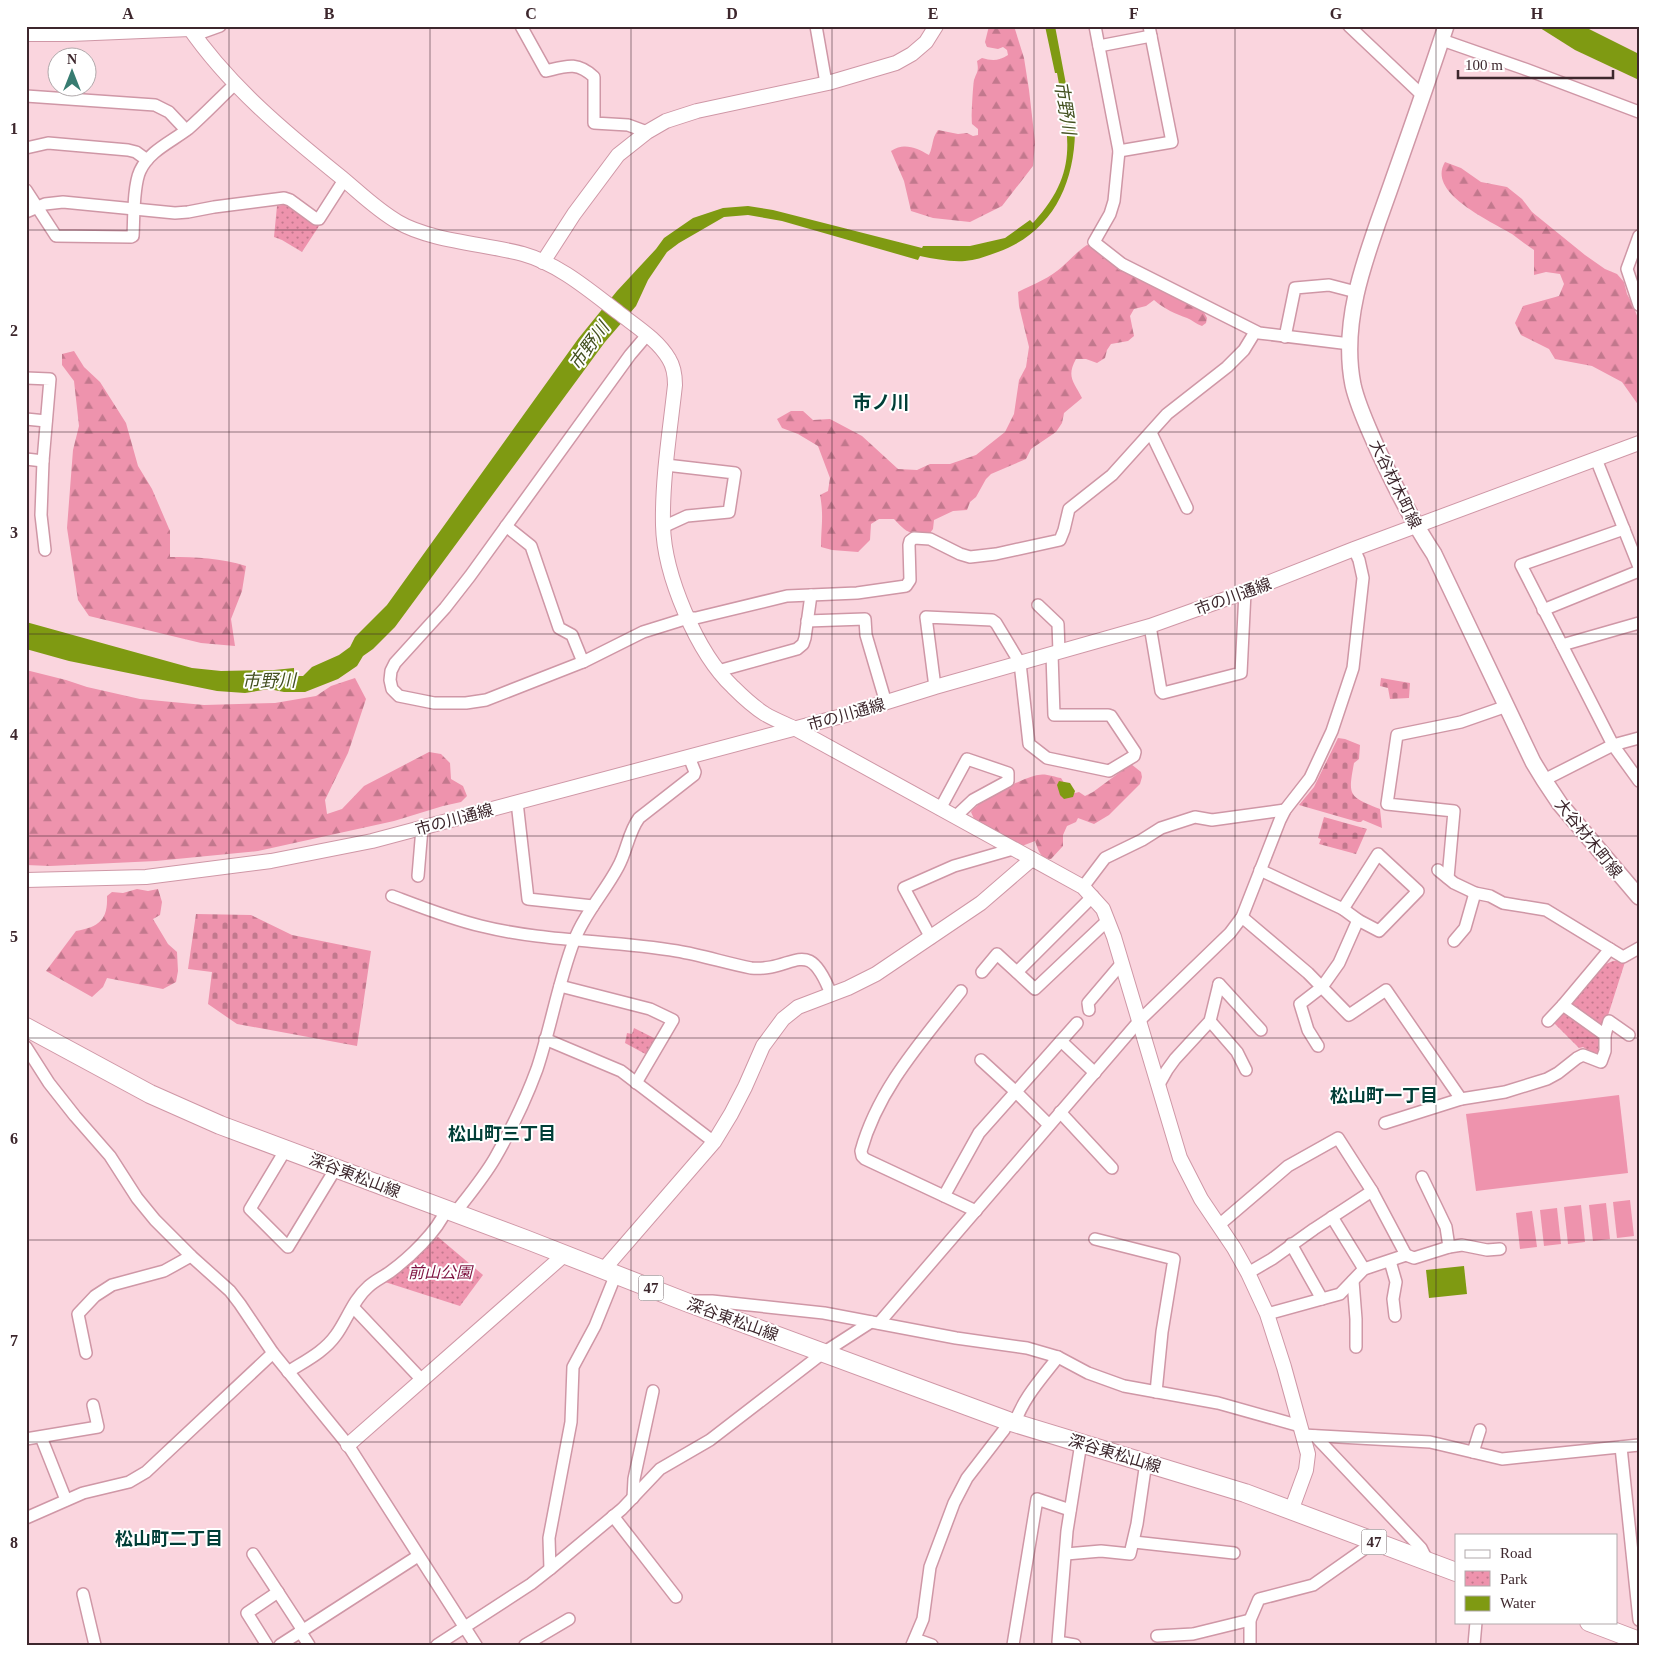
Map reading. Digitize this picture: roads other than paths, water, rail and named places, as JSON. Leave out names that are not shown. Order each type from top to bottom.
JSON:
[{"type":"main road","name":"大谷材木町線","points":[[1444,33],[1356,292],[1350,344],[1353,385],[1362,415],[1416,527],[1434,554],[1533,762],[1578,826],[1639,897]]},
{"type":"main road","name":"深谷東松山線","points":[[26,1027],[150,1094],[220,1125],[686,1302],[1012,1422],[1245,1493],[1455,1572]]},
{"type":"main road","points":[[1594,1624],[1639,1641]]},
{"type":"street","points":[[26,34],[99,34],[191,30],[220,26]]},
{"type":"street","points":[[521,26],[546,71],[571,64],[590,73],[594,77],[594,123],[628,125],[647,132]]},
{"type":"street","points":[[816,26],[826,84]]},
{"type":"street","points":[[543,262],[574,214],[618,156],[647,132],[666,121],[697,110],[826,84],[896,63],[912,54],[926,42],[936,26]]},
{"type":"street","points":[[1095,26],[1119,151],[1114,201],[1110,214],[1094,242],[1122,264],[1259,334],[1350,344]]},
{"type":"street","points":[[1349,26],[1423,96]]},
{"type":"street","points":[[191,30],[235,84],[261,109],[384,213],[411,229],[524,254],[543,262],[590,292],[647,335],[666,354],[674,372],[676,385],[663,500],[663,527],[669,568],[688,618],[718,671],[732,687],[765,714],[796,729],[1088,891],[1103,909],[1140,1020],[1175,1144],[1186,1172],[1234,1248],[1267,1314],[1306,1432],[1306,1470],[1291,1511]]},
{"type":"street","points":[[1099,46],[1150,31],[1172,142],[1119,151]]},
{"type":"street","points":[[1444,33],[1525,68],[1639,112]]},
{"type":"street","points":[[26,190],[58,236],[133,236],[139,172],[147,160],[151,155],[186,130],[235,84]]},
{"type":"street","points":[[26,96],[155,105],[169,112],[186,130]]},
{"type":"street","points":[[26,148],[48,143],[128,150],[136,152],[147,160]]},
{"type":"street","points":[[26,212],[37,206],[63,202],[188,212],[284,198],[290,200],[316,219],[319,219],[344,180]]},
{"type":"street","points":[[1639,236],[1627,269],[1639,305]]},
{"type":"street","points":[[1285,336],[1294,288],[1329,285],[1356,292]]},
{"type":"street","points":[[647,335],[630,355],[445,608],[396,663],[391,671],[390,680],[392,689],[399,696],[434,702],[466,703],[486,700],[583,662],[643,632],[688,618],[696,618],[787,596],[857,593],[906,586],[910,580],[910,541],[919,537],[930,539],[970,557],[996,554],[1060,540],[1069,509],[1112,475],[1167,414],[1227,367],[1244,350],[1255,332]]},
{"type":"street","points":[[26,378],[50,379],[43,461],[41,515],[45,550]]},
{"type":"street","points":[[26,419],[46,421]]},
{"type":"street","points":[[1151,433],[1187,508]]},
{"type":"street","name":"市の川通線","points":[[26,880],[146,877],[271,861],[321,852],[372,841],[796,729],[1150,626],[1639,443]]},
{"type":"street","points":[[26,459],[43,461]]},
{"type":"street","points":[[1596,459],[1639,567]]},
{"type":"street","points":[[663,527],[687,516],[729,512],[735,473],[666,466]]},
{"type":"street","points":[[506,526],[531,546],[559,628],[572,635],[583,662]]},
{"type":"street","points":[[1624,529],[1521,565],[1613,745],[1639,782]]},
{"type":"street","points":[[437,1645],[531,1584],[613,1516],[660,1470],[710,1440],[823,1353],[875,1323],[976,1211],[1140,1020],[1216,947],[1242,917],[1285,810],[1310,778],[1332,731],[1352,668],[1363,578],[1359,560],[1354,549]]},
{"type":"street","points":[[1544,610],[1639,571]]},
{"type":"street","points":[[1150,626],[1161,691],[1163,693],[1241,673],[1245,592]]},
{"type":"street","points":[[718,671],[797,649],[805,638],[810,595]]},
{"type":"street","points":[[936,687],[926,617],[992,620],[996,623],[1020,663],[1029,744],[1047,758],[1109,771],[1134,756],[1135,752],[1111,716],[1054,715],[1058,624],[1038,605]]},
{"type":"street","points":[[807,622],[865,619],[866,634],[886,703]]},
{"type":"street","points":[[1562,645],[1639,623]]},
{"type":"street","points":[[1507,706],[1461,722],[1397,735],[1387,804],[1454,811],[1443,874],[1454,883],[1475,893],[1490,896],[1503,903],[1546,910],[1624,957],[1639,948]]},
{"type":"street","points":[[1544,780],[1613,745],[1639,738]]},
{"type":"street","points":[[288,1372],[328,1345],[366,1288],[392,1270],[430,1235],[498,1152],[536,1070],[574,940],[593,906],[618,868],[633,826],[639,818],[694,775],[695,772],[689,757]]},
{"type":"street","points":[[940,809],[967,759],[1008,773],[1008,781],[972,800],[955,817]]},
{"type":"street","points":[[517,802],[528,900],[593,906]]},
{"type":"street","points":[[1017,972],[1088,891],[1105,858],[1142,840],[1161,828],[1195,817],[1212,820],[1285,810]]},
{"type":"street","points":[[418,876],[422,828]]},
{"type":"street","points":[[931,938],[904,888],[954,866],[1013,849]]},
{"type":"street","points":[[1260,870],[1343,909],[1358,920],[1379,931],[1418,891],[1378,854],[1343,909]]},
{"type":"street","points":[[550,1569],[549,1538],[571,1422],[573,1367],[595,1326],[610,1272],[714,1142],[731,1114],[771,1033],[783,1019],[798,1007],[848,988],[876,974],[931,938],[981,903],[1032,859]]},
{"type":"street","points":[[1454,941],[1465,928],[1475,893]]},
{"type":"street","points":[[392,896],[484,927],[574,940],[590,940],[677,951],[729,964],[762,969],[807,958],[821,973],[830,994]]},
{"type":"street","points":[[1242,917],[1322,987],[1349,1015],[1386,990],[1461,1099]]},
{"type":"street","points":[[982,972],[997,954],[1035,989],[1108,920]]},
{"type":"street","points":[[1318,1046],[1308,1030],[1300,1004],[1322,987],[1339,963],[1358,920]]},
{"type":"street","points":[[1548,1021],[1610,949]]},
{"type":"street","points":[[1089,1010],[1088,1003],[1122,963]]},
{"type":"street","points":[[1158,1086],[1174,1059],[1210,1021],[1219,984],[1261,1030]]},
{"type":"street","points":[[560,986],[650,1009],[673,1020],[636,1083]]},
{"type":"street","points":[[961,991],[887,1088],[861,1151],[865,1159],[976,1211]]},
{"type":"street","points":[[1563,1005],[1605,1035]]},
{"type":"street","points":[[1210,1021],[1237,1052],[1246,1070]]},
{"type":"street","points":[[1385,1123],[1461,1099],[1505,1092],[1547,1079],[1583,1055],[1601,1062],[1605,1051],[1605,1035],[1609,1021],[1630,1035]]},
{"type":"street","points":[[944,1196],[978,1133],[1077,1023]]},
{"type":"street","points":[[545,1039],[621,1071],[714,1142]]},
{"type":"street","points":[[1061,1041],[1095,1073]]},
{"type":"street","points":[[26,1047],[49,1083],[110,1156],[137,1198],[155,1220],[190,1256],[230,1291],[273,1353],[348,1445],[476,1645]]},
{"type":"street","points":[[981,1060],[1049,1125]]},
{"type":"street","points":[[1060,1112],[1112,1168]]},
{"type":"street","points":[[1219,1225],[1288,1166],[1338,1138],[1372,1191],[1406,1255]]},
{"type":"street","points":[[286,1149],[250,1209],[288,1247],[336,1168]]},
{"type":"street","points":[[1422,1177],[1446,1227],[1449,1247]]},
{"type":"street","points":[[1248,1273],[1272,1259],[1291,1244],[1372,1191]]},
{"type":"street","points":[[1332,1217],[1364,1269]]},
{"type":"street","points":[[1095,1239],[1174,1259],[1162,1332],[1156,1392]]},
{"type":"street","points":[[1291,1244],[1322,1299]]},
{"type":"street","points":[[1267,1314],[1340,1294],[1364,1269],[1406,1255],[1414,1258],[1462,1245],[1487,1250],[1500,1249]]},
{"type":"street","points":[[348,1445],[564,1255]]},
{"type":"street","points":[[86,1353],[78,1314],[95,1296],[112,1285],[164,1271],[190,1256]]},
{"type":"street","points":[[1390,1261],[1396,1282],[1393,1299],[1395,1316]]},
{"type":"street","points":[[1353,1281],[1356,1347]]},
{"type":"street","points":[[686,1302],[725,1302],[824,1313],[956,1338],[1027,1348],[1058,1357],[1088,1373],[1124,1386],[1218,1403],[1306,1432],[1430,1442],[1502,1459],[1639,1445]]},
{"type":"street","points":[[353,1307],[422,1380]]},
{"type":"street","points":[[26,1518],[83,1493],[129,1482],[146,1472],[273,1353]]},
{"type":"street","points":[[932,1645],[914,1642],[924,1619],[930,1567],[954,1503],[967,1478],[1012,1422],[1058,1357]]},
{"type":"street","points":[[633,1498],[634,1479],[653,1391]]},
{"type":"street","points":[[26,1439],[98,1427],[93,1405]]},
{"type":"street","points":[[1473,1452],[1480,1430]]},
{"type":"street","points":[[1306,1432],[1421,1548],[1427,1560]]},
{"type":"street","points":[[41,1437],[66,1500]]},
{"type":"street","points":[[1075,1645],[1058,1642],[1067,1531],[1081,1443]]},
{"type":"street","points":[[1621,1447],[1634,1544],[1639,1620]]},
{"type":"street","points":[[1066,1554],[1101,1551],[1130,1554],[1134,1542],[1146,1462]]},
{"type":"street","points":[[1013,1645],[1037,1499],[1070,1510]]},
{"type":"street","points":[[613,1516],[676,1597]]},
{"type":"street","points":[[1134,1542],[1234,1553]]},
{"type":"street","points":[[1250,1645],[1250,1620],[1259,1599],[1312,1585],[1374,1542]]},
{"type":"street","points":[[253,1554],[309,1645]]},
{"type":"street","points":[[280,1645],[418,1556]]},
{"type":"street","points":[[267,1645],[247,1613],[278,1592]]},
{"type":"street","points":[[83,1594],[95,1645]]},
{"type":"street","points":[[525,1645],[569,1619]]},
{"type":"street","points":[[1157,1636],[1193,1634],[1250,1620]]},
{"type":"street","points":[[1474,1645],[1476,1624]]},
{"type":"water","name":"市野川","points":[[1045,26],[1055,26],[1075,132],[1074,152],[1064,189],[1056,205],[1032,233],[1016,244],[978,259],[959,261],[920,256],[918,260],[782,221],[748,215],[724,217],[679,243],[667,252],[648,280],[636,306],[605,342],[395,627],[373,649],[363,656],[357,666],[338,679],[305,692],[284,692],[269,689],[245,693],[217,691],[69,661],[26,649],[26,622],[192,668],[221,671],[294,668],[294,674],[303,676],[312,667],[339,655],[350,647],[355,637],[387,605],[578,339],[664,238],[693,218],[723,208],[748,206],[773,210],[922,248],[923,246],[970,246],[1005,238],[1030,220],[1033,223],[1059,186],[1065,169],[1067,152],[1065,115]]},
{"type":"water","points":[[1537,26],[1583,26],[1639,54],[1639,80],[1575,50]]},
{"type":"water","points":[[1059,781],[1070,783],[1075,791],[1073,797],[1064,799],[1060,795],[1057,785]]},
{"type":"water","points":[[1464,1266],[1467,1294],[1429,1298],[1426,1270]]},
{"type":"district","name":"市ノ川","points":[[881,402]]},
{"type":"district","name":"松山町一丁目","points":[[1384,1096]]},
{"type":"district","name":"松山町三丁目","points":[[502,1134]]},
{"type":"district","name":"松山町二丁目","points":[[169,1539]]},
{"type":"park label","name":"前山公園","points":[[440,1272]]}]
